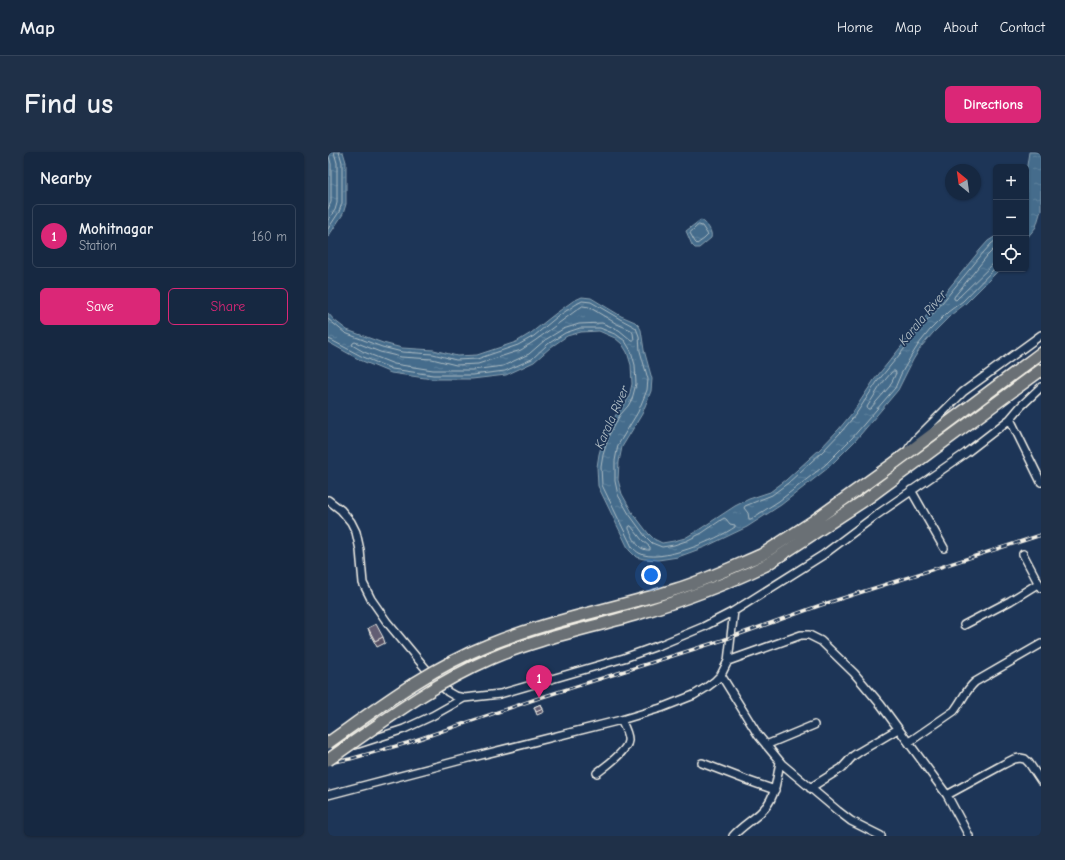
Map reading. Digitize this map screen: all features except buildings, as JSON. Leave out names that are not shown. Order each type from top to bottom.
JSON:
[{"type":"highway","points":[[328,743],[406,689],[446,664],[487,645],[530,630],[678,589],[761,555],[815,520],[1041,353]]},
{"type":"highway","points":[[328,760],[413,701],[454,677],[493,658],[537,643],[671,604],[735,580],[766,565],[865,500],[1041,370]]},
{"type":"street","points":[[902,456],[916,439],[963,392],[1041,335]]},
{"type":"street","points":[[328,500],[351,522],[356,532],[360,550],[363,582],[371,599],[387,622],[436,681],[448,692],[455,696],[464,698],[500,694],[624,658],[682,637],[734,611],[823,556],[875,516],[966,452],[1010,419],[1041,387]]},
{"type":"street","points":[[1010,419],[1041,482]]},
{"type":"street","points":[[911,490],[944,548]]},
{"type":"street","points":[[964,625],[1040,585],[1023,554]]},
{"type":"street","points":[[328,795],[621,720],[667,706],[694,695],[716,681],[721,675],[728,661],[734,611]]},
{"type":"street","points":[[728,661],[801,635],[808,634],[821,641],[854,672],[881,705],[947,795],[969,836]]},
{"type":"street","points":[[909,742],[954,711],[968,688],[975,682],[1041,644]]},
{"type":"street","points":[[721,675],[758,736],[780,762],[838,811],[852,821],[880,836]]},
{"type":"street","points":[[328,755],[404,728],[432,716],[464,698]]},
{"type":"street","points":[[597,773],[623,751],[628,743],[628,736],[621,720]]},
{"type":"street","points":[[766,745],[814,725]]},
{"type":"street","points":[[810,788],[842,768],[853,756],[898,729]]},
{"type":"street","points":[[947,795],[1004,764],[1020,758],[1025,759],[1041,781]]},
{"type":"street","points":[[733,836],[744,825],[759,814],[772,798],[780,762]]},
{"type":"street","points":[[702,763],[775,790]]},
{"type":"water","points":[[328,152],[343,152],[346,162],[346,204],[343,214],[328,237]]},
{"type":"water","points":[[1029,152],[1041,152],[1041,210],[1036,227],[1029,235],[1029,164],[1027,164]]},
{"type":"water","points":[[701,220],[709,228],[711,238],[699,248],[695,248],[692,245],[686,231]]},
{"type":"water","points":[[993,238],[993,272],[997,272],[965,304],[951,315],[921,347],[898,390],[855,441],[828,468],[781,505],[747,527],[705,547],[678,557],[658,560],[636,557],[629,550],[598,486],[597,467],[605,433],[629,397],[632,384],[631,365],[627,352],[622,344],[615,338],[599,331],[581,332],[567,336],[551,347],[534,362],[506,375],[472,379],[432,379],[391,373],[360,360],[328,342],[328,313],[334,320],[347,330],[383,343],[402,348],[434,350],[457,356],[477,355],[516,342],[531,333],[573,301],[582,297],[591,298],[621,316],[635,322],[641,330],[644,350],[652,379],[651,391],[642,414],[622,447],[618,480],[622,494],[632,512],[648,533],[654,539],[662,543],[685,538],[735,506],[749,499],[770,492],[786,480],[820,449],[853,412],[874,380],[988,241]]},
{"type":"railway","points":[[328,763],[350,759],[407,743],[539,698],[723,640],[821,605],[1041,535]]},
{"type":"place","name":"Mohitnagar","points":[[539,698]]},
{"type":"water label","name":"Karala River","points":[[922,317]]},
{"type":"water label","name":"Karala River","points":[[611,417]]}]
